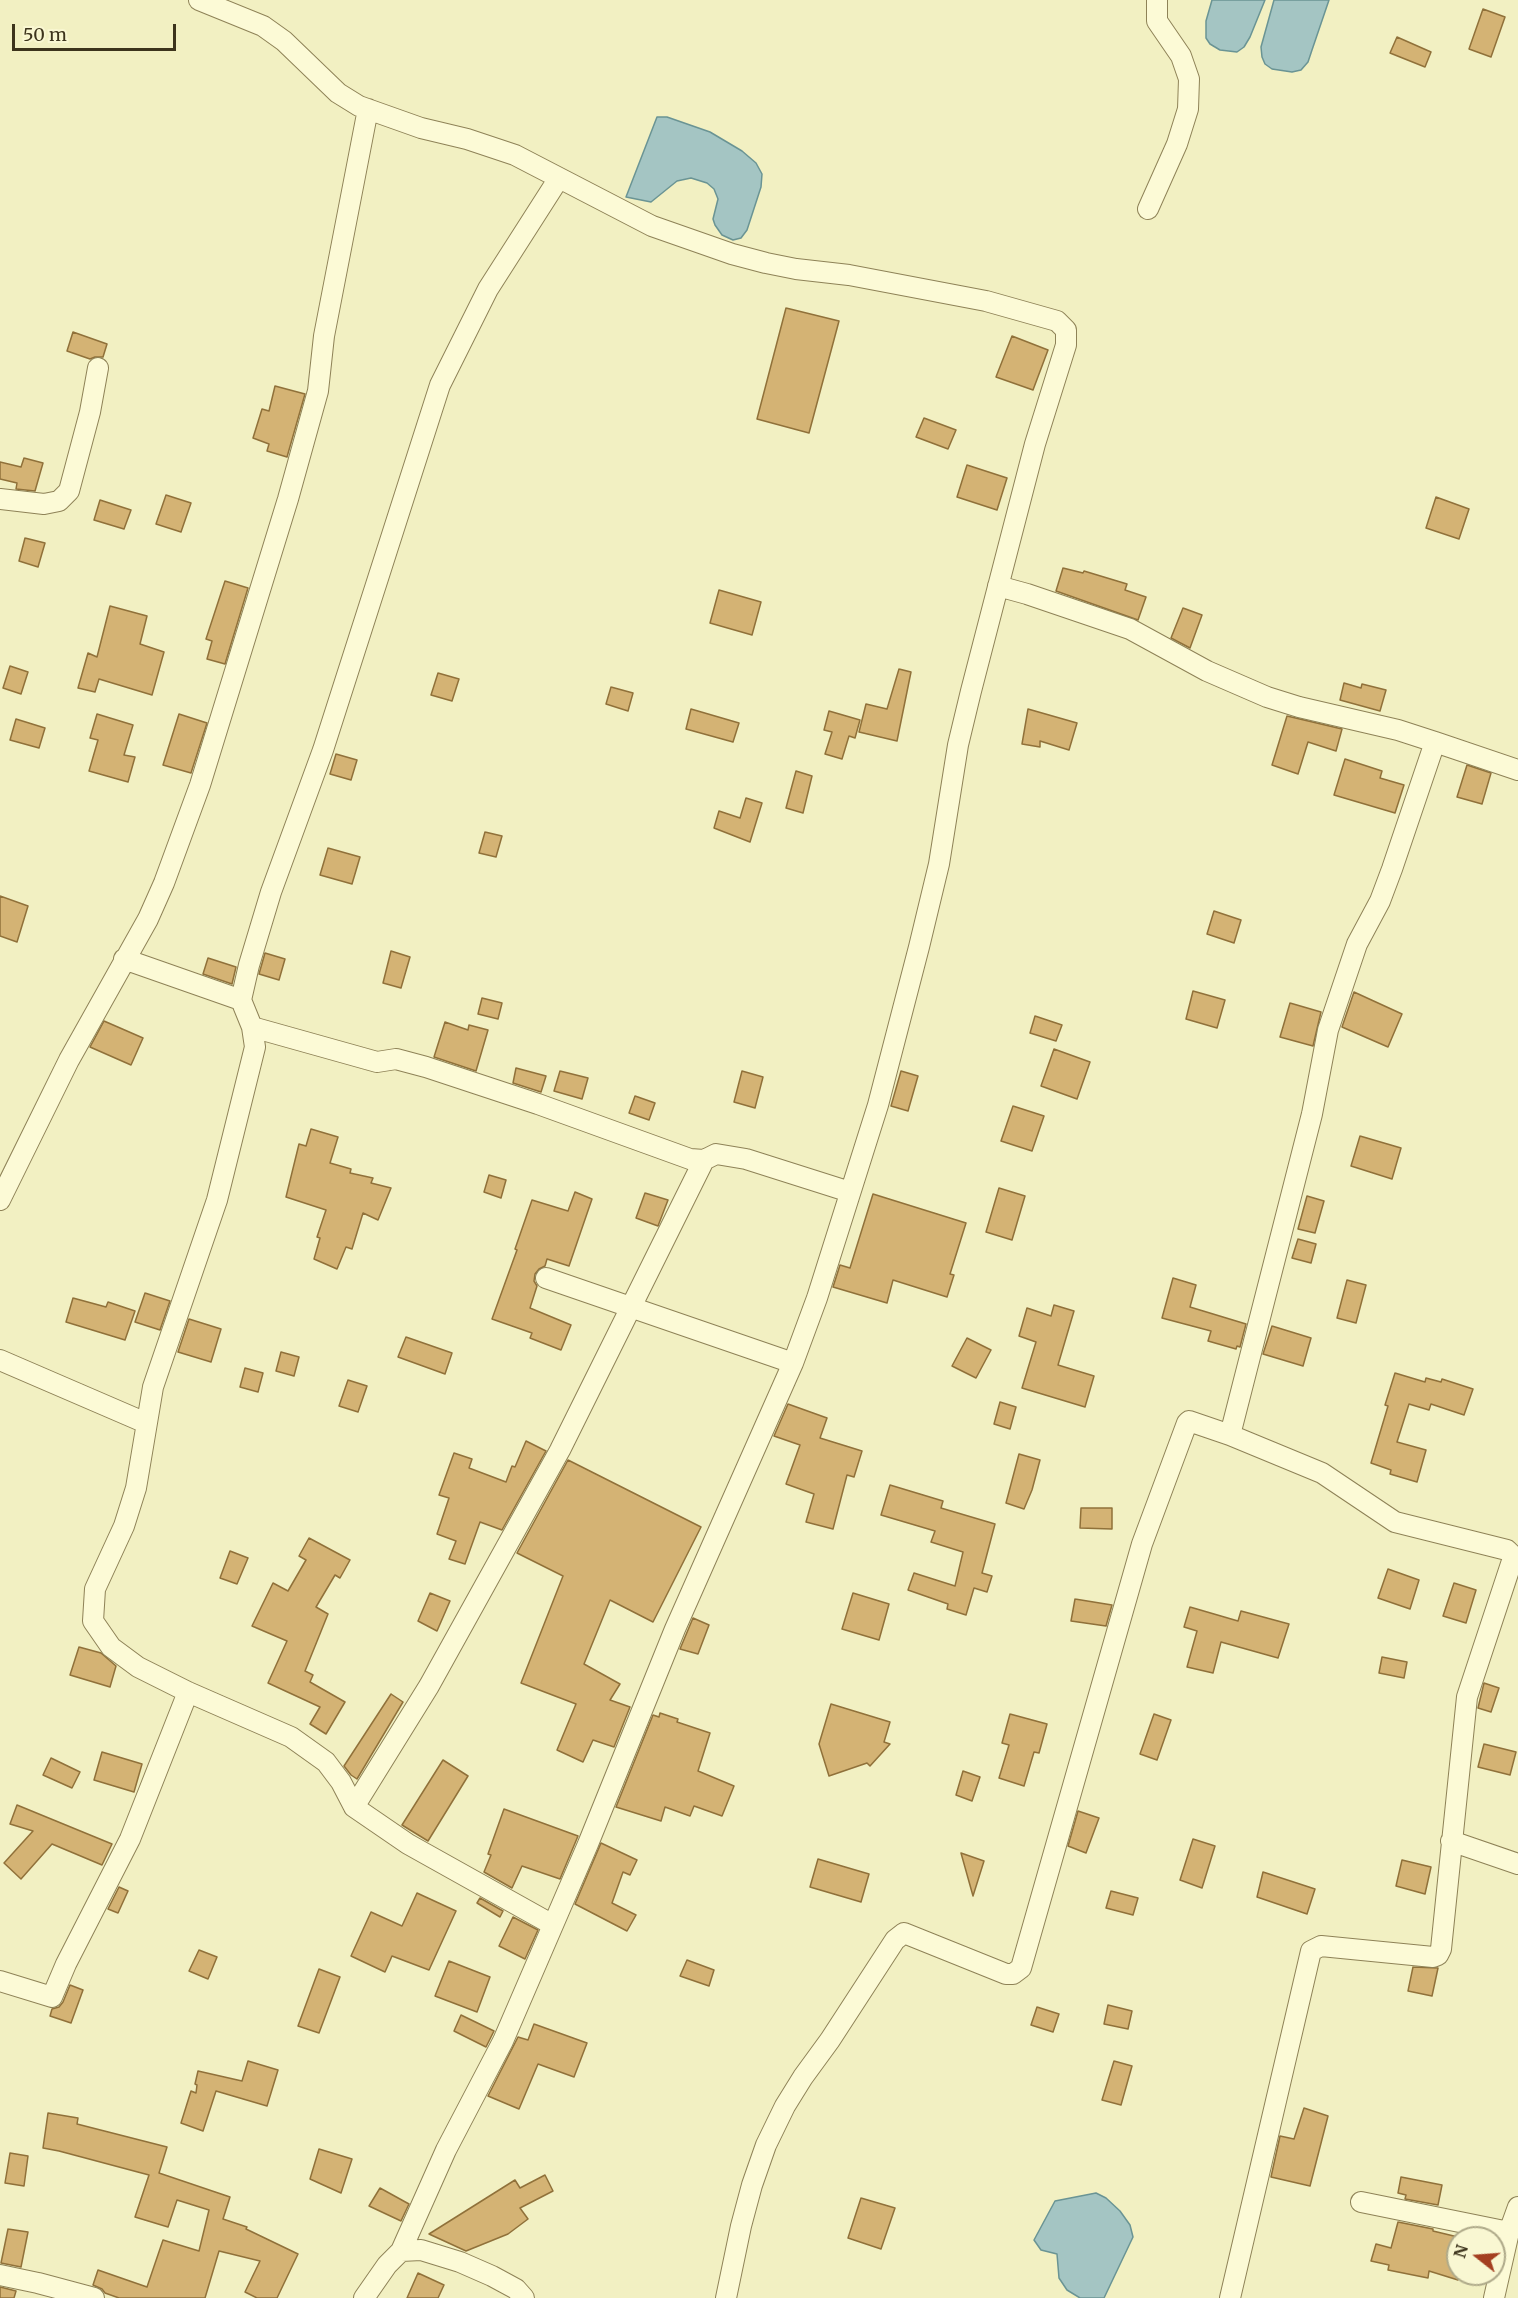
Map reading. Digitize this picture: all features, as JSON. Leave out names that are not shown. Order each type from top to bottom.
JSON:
[{"type":"street","points":[[199,0],[263,26],[284,41],[338,93],[359,106],[421,128],[467,139],[515,155],[652,226],[732,254],[796,269],[849,275],[986,301],[1057,321],[1066,330],[1066,345],[1035,444],[958,745],[939,864],[878,1105],[817,1298],[793,1363],[675,1629],[588,1844],[503,2041],[446,2150],[401,2251],[387,2265],[364,2298]]},
{"type":"street","points":[[1148,209],[1177,144],[1188,109],[1189,79],[1181,56],[1157,21],[1157,0]]},
{"type":"street","points":[[0,1200],[69,1060],[148,919],[186,827],[304,445],[318,391],[324,336],[368,109]]},
{"type":"street","points":[[553,1925],[408,1844],[354,1807],[341,1782],[326,1762],[291,1737],[188,1692],[138,1667],[111,1647],[93,1621],[95,1589],[121,1535],[136,1488],[153,1387],[217,1200],[255,1047],[252,1027],[241,1000],[271,892],[323,750],[440,385],[488,289],[559,178]]},
{"type":"street","points":[[0,499],[44,504],[59,501],[69,491],[90,412],[98,368]]},
{"type":"street","points":[[998,586],[1130,629],[1207,671],[1267,697],[1388,728],[1518,770]]},
{"type":"street","points":[[1230,1435],[1312,1114],[1328,1030],[1356,944],[1380,901],[1392,869],[1435,742]]},
{"type":"street","points":[[124,959],[241,1000]]},
{"type":"street","points":[[252,1027],[377,1062],[396,1059],[426,1067],[690,1158],[704,1160],[716,1154],[746,1160],[850,1192]]},
{"type":"street","points":[[354,1807],[429,1686],[560,1450],[704,1160]]},
{"type":"street","points":[[546,1278],[793,1363]]},
{"type":"street","points":[[0,1360],[146,1423]]},
{"type":"street","points":[[726,2298],[741,2226],[766,2145],[785,2106],[803,2077],[895,1940],[904,1933],[1006,1974],[1013,1974],[1021,1968],[1142,1544],[1187,1423],[1193,1422],[1322,1473],[1395,1522],[1507,1550],[1512,1555],[1512,1561],[1467,1697],[1441,1949],[1438,1955],[1433,1957],[1321,1946],[1311,1951],[1230,2298]]},
{"type":"street","points":[[0,1981],[52,1997],[66,1964],[130,1839],[188,1692]]},
{"type":"street","points":[[1451,1841],[1518,1864]]},
{"type":"street","points":[[1361,2202],[1509,2232]]},
{"type":"street","points":[[1494,2298],[1509,2232],[1518,2206]]},
{"type":"street","points":[[401,2251],[421,2250],[460,2262],[516,2289],[524,2298]]},
{"type":"street","points":[[0,2275],[94,2298]]},
{"type":"water","points":[[1212,0],[1265,0],[1250,37],[1244,47],[1237,52],[1220,50],[1210,44],[1206,38],[1206,21]]},
{"type":"water","points":[[1274,0],[1329,0],[1308,62],[1301,70],[1292,72],[1272,69],[1265,64],[1262,57],[1261,47]]},
{"type":"water","points":[[657,117],[667,117],[710,132],[742,151],[756,163],[762,174],[761,187],[747,230],[741,238],[733,240],[722,235],[715,225],[713,219],[718,199],[714,189],[707,183],[691,178],[677,181],[651,202],[626,197]]},
{"type":"water","points":[[1096,2193],[1106,2198],[1120,2211],[1130,2225],[1133,2237],[1104,2298],[1080,2298],[1067,2290],[1059,2278],[1057,2254],[1041,2250],[1034,2240],[1055,2201]]},
{"type":"building","points":[[1483,9],[1505,17],[1491,57],[1469,49]]},
{"type":"building","points":[[1397,37],[1431,52],[1425,67],[1390,53]]},
{"type":"building","points":[[786,308],[839,321],[809,433],[757,419]]},
{"type":"building","points":[[73,332],[107,344],[103,357],[90,359],[67,351]]},
{"type":"building","points":[[1012,336],[1048,350],[1033,390],[996,377]]},
{"type":"building","points":[[275,386],[305,394],[287,457],[267,451],[269,444],[253,438],[262,409],[269,411]]},
{"type":"building","points":[[924,418],[956,430],[948,449],[916,437]]},
{"type":"building","points":[[24,458],[43,463],[35,491],[16,489],[17,483],[0,479],[0,462],[21,467]]},
{"type":"building","points":[[967,465],[1007,478],[997,510],[957,497]]},
{"type":"building","points":[[166,495],[191,503],[181,532],[156,524]]},
{"type":"building","points":[[1436,497],[1469,509],[1459,539],[1426,528]]},
{"type":"building","points":[[100,500],[131,510],[124,529],[94,520]]},
{"type":"building","points":[[25,538],[45,543],[38,567],[19,561]]},
{"type":"building","points":[[1063,568],[1083,573],[1084,571],[1127,584],[1125,590],[1146,597],[1138,620],[1056,591]]},
{"type":"building","points":[[225,581],[248,588],[225,664],[207,659],[212,641],[206,639]]},
{"type":"building","points":[[719,590],[761,602],[752,635],[710,623]]},
{"type":"building","points":[[110,606],[147,616],[140,644],[164,652],[152,695],[99,679],[95,692],[78,688],[88,653],[97,657]]},
{"type":"building","points":[[1183,608],[1202,615],[1190,648],[1171,638]]},
{"type":"building","points":[[10,666],[28,672],[21,694],[3,688]]},
{"type":"building","points":[[899,669],[911,672],[897,741],[859,732],[866,704],[887,709]]},
{"type":"building","points":[[438,673],[459,679],[452,701],[431,695]]},
{"type":"building","points":[[1344,683],[1361,688],[1362,684],[1386,690],[1380,711],[1340,700]]},
{"type":"building","points":[[611,687],[633,693],[628,711],[606,704]]},
{"type":"building","points":[[691,709],[739,723],[733,742],[686,729]]},
{"type":"building","points":[[1028,709],[1077,723],[1069,750],[1040,741],[1040,747],[1022,744]]},
{"type":"building","points":[[829,711],[860,720],[855,738],[849,736],[842,759],[825,754],[832,732],[824,730]]},
{"type":"building","points":[[97,714],[133,725],[124,755],[135,757],[128,782],[89,771],[98,740],[90,738]]},
{"type":"building","points":[[179,714],[207,723],[191,773],[163,765]]},
{"type":"building","points":[[1287,716],[1342,729],[1336,751],[1308,742],[1298,774],[1272,765]]},
{"type":"building","points":[[16,719],[45,728],[39,748],[10,740]]},
{"type":"building","points":[[336,754],[357,760],[351,780],[330,774]]},
{"type":"building","points":[[1345,759],[1382,771],[1380,778],[1404,785],[1395,813],[1334,795]]},
{"type":"building","points":[[1467,765],[1491,773],[1482,804],[1457,797]]},
{"type":"building","points":[[796,771],[812,776],[803,813],[786,808]]},
{"type":"building","points":[[746,798],[762,803],[750,842],[714,828],[719,811],[740,818]]},
{"type":"building","points":[[485,832],[502,836],[496,857],[479,853]]},
{"type":"building","points":[[328,848],[360,857],[352,884],[320,875]]},
{"type":"building","points":[[0,896],[28,906],[17,942],[0,936]]},
{"type":"building","points":[[1214,911],[1241,920],[1234,943],[1207,934]]},
{"type":"building","points":[[391,951],[410,957],[401,988],[383,983]]},
{"type":"building","points":[[265,953],[285,959],[279,980],[259,974]]},
{"type":"building","points":[[208,958],[236,967],[232,984],[203,974]]},
{"type":"building","points":[[1193,991],[1225,1000],[1217,1028],[1186,1019]]},
{"type":"building","points":[[1354,992],[1402,1014],[1388,1047],[1342,1027]]},
{"type":"building","points":[[482,998],[502,1003],[498,1019],[478,1014]]},
{"type":"building","points":[[1290,1003],[1321,1012],[1313,1046],[1280,1037]]},
{"type":"building","points":[[1035,1016],[1062,1025],[1056,1041],[1030,1033]]},
{"type":"building","points":[[104,1021],[143,1038],[131,1065],[90,1047]]},
{"type":"building","points":[[445,1022],[468,1030],[469,1025],[488,1030],[476,1071],[434,1057]]},
{"type":"building","points":[[1054,1049],[1090,1062],[1077,1099],[1041,1086]]},
{"type":"building","points":[[516,1068],[546,1076],[541,1092],[513,1083]]},
{"type":"building","points":[[560,1071],[588,1078],[582,1099],[554,1091]]},
{"type":"building","points":[[742,1071],[763,1077],[755,1108],[734,1102]]},
{"type":"building","points":[[901,1071],[918,1076],[908,1111],[891,1106]]},
{"type":"building","points":[[635,1096],[655,1103],[649,1120],[629,1113]]},
{"type":"building","points":[[1013,1106],[1044,1116],[1032,1151],[1001,1141]]},
{"type":"building","points":[[311,1129],[338,1137],[330,1163],[351,1169],[350,1173],[373,1178],[371,1183],[391,1188],[378,1220],[363,1213],[352,1249],[346,1247],[337,1269],[314,1259],[320,1238],[317,1237],[326,1210],[286,1197],[299,1144],[306,1146]]},
{"type":"building","points":[[1360,1136],[1401,1148],[1392,1179],[1351,1166]]},
{"type":"building","points":[[489,1175],[506,1180],[501,1198],[484,1192]]},
{"type":"building","points":[[999,1188],[1025,1196],[1012,1240],[986,1232]]},
{"type":"building","points":[[575,1192],[592,1199],[569,1266],[547,1259],[545,1266],[535,1274],[534,1281],[537,1286],[530,1308],[571,1325],[561,1350],[530,1338],[532,1333],[492,1319],[532,1200],[568,1211]]},
{"type":"building","points":[[645,1193],[668,1200],[658,1226],[636,1218]]},
{"type":"building","points":[[873,1194],[966,1223],[950,1274],[954,1275],[947,1297],[893,1280],[887,1303],[833,1287],[840,1265],[850,1268]]},
{"type":"building","points":[[1307,1196],[1324,1201],[1315,1233],[1298,1229]]},
{"type":"building","points":[[1298,1239],[1316,1244],[1311,1263],[1292,1258]]},
{"type":"building","points":[[1173,1278],[1196,1285],[1190,1307],[1246,1324],[1240,1347],[1237,1346],[1236,1349],[1208,1341],[1211,1331],[1162,1318]]},
{"type":"building","points":[[1347,1280],[1366,1285],[1356,1323],[1337,1318]]},
{"type":"building","points":[[145,1293],[170,1301],[160,1330],[135,1322]]},
{"type":"building","points":[[73,1298],[106,1307],[108,1302],[135,1311],[125,1340],[66,1322]]},
{"type":"building","points":[[1054,1305],[1074,1311],[1058,1365],[1094,1376],[1085,1407],[1022,1388],[1036,1342],[1019,1336],[1027,1308],[1051,1316]]},
{"type":"building","points":[[189,1319],[221,1329],[211,1362],[178,1352]]},
{"type":"building","points":[[1272,1326],[1311,1338],[1303,1366],[1263,1354]]},
{"type":"building","points":[[406,1337],[452,1353],[445,1374],[398,1357]]},
{"type":"building","points":[[967,1338],[991,1350],[976,1378],[952,1366]]},
{"type":"building","points":[[281,1352],[299,1357],[294,1376],[276,1371]]},
{"type":"building","points":[[245,1368],[263,1373],[258,1392],[240,1387]]},
{"type":"building","points":[[1395,1373],[1425,1382],[1426,1378],[1441,1382],[1442,1379],[1473,1389],[1464,1415],[1431,1404],[1429,1410],[1409,1404],[1397,1442],[1426,1450],[1417,1482],[1390,1474],[1391,1470],[1371,1463]]},
{"type":"building","points":[[348,1380],[367,1386],[358,1412],[339,1406]]},
{"type":"building","points":[[1000,1402],[1016,1407],[1010,1429],[994,1424]]},
{"type":"building","points":[[788,1404],[827,1418],[820,1438],[862,1451],[854,1477],[847,1475],[833,1529],[806,1522],[814,1494],[786,1484],[800,1445],[774,1436]]},
{"type":"building","points":[[526,1441],[546,1451],[502,1530],[480,1522],[465,1564],[449,1559],[456,1541],[437,1534],[449,1498],[439,1495],[454,1453],[472,1459],[469,1468],[506,1482]]},
{"type":"building","points":[[1019,1454],[1040,1460],[1024,1509],[1006,1503]]},
{"type":"building","points":[[568,1460],[701,1527],[653,1622],[610,1600],[584,1664],[620,1684],[610,1700],[630,1707],[614,1747],[593,1740],[583,1762],[557,1750],[576,1704],[521,1683],[563,1576],[517,1553]]},
{"type":"building","points":[[890,1485],[943,1501],[941,1508],[995,1524],[982,1573],[992,1576],[987,1592],[974,1588],[966,1615],[947,1609],[948,1604],[908,1590],[914,1573],[955,1586],[963,1552],[931,1542],[935,1531],[881,1515]]},
{"type":"building","points":[[1081,1508],[1112,1508],[1112,1529],[1080,1528]]},
{"type":"building","points":[[309,1538],[350,1560],[340,1578],[335,1575],[316,1607],[328,1614],[305,1671],[313,1675],[310,1682],[345,1702],[326,1734],[310,1724],[320,1707],[268,1683],[287,1641],[252,1626],[273,1583],[288,1591],[306,1560],[299,1556]]},
{"type":"building","points":[[230,1551],[248,1558],[237,1584],[220,1578]]},
{"type":"building","points":[[1388,1569],[1419,1580],[1410,1609],[1378,1598]]},
{"type":"building","points":[[1454,1583],[1476,1590],[1466,1623],[1443,1616]]},
{"type":"building","points":[[430,1593],[450,1601],[437,1631],[418,1621]]},
{"type":"building","points":[[853,1593],[889,1604],[879,1640],[842,1629]]},
{"type":"building","points":[[1075,1599],[1112,1605],[1106,1626],[1071,1621]]},
{"type":"building","points":[[1190,1607],[1238,1621],[1241,1611],[1289,1624],[1278,1658],[1221,1642],[1213,1673],[1187,1667],[1197,1631],[1184,1627]]},
{"type":"building","points":[[693,1618],[709,1625],[698,1654],[680,1649]]},
{"type":"building","points":[[79,1647],[101,1653],[116,1666],[110,1687],[70,1675]]},
{"type":"building","points":[[1382,1657],[1407,1662],[1404,1678],[1379,1673]]},
{"type":"building","points":[[1484,1683],[1499,1688],[1491,1712],[1478,1708]]},
{"type":"building","points":[[391,1694],[403,1702],[357,1779],[344,1766]]},
{"type":"building","points":[[831,1704],[890,1722],[884,1742],[890,1744],[870,1766],[867,1763],[829,1776],[819,1744]]},
{"type":"building","points":[[660,1713],[678,1719],[677,1722],[710,1733],[698,1771],[734,1786],[722,1816],[694,1806],[690,1816],[665,1807],[661,1821],[616,1807],[653,1715],[659,1717]]},
{"type":"building","points":[[1010,1714],[1047,1724],[1039,1753],[1034,1752],[1024,1786],[999,1778],[1009,1745],[1002,1743]]},
{"type":"building","points":[[1154,1714],[1171,1720],[1157,1760],[1140,1754]]},
{"type":"building","points":[[1484,1744],[1516,1752],[1510,1775],[1478,1767]]},
{"type":"building","points":[[102,1752],[142,1764],[134,1792],[94,1780]]},
{"type":"building","points":[[51,1758],[80,1772],[72,1788],[43,1775]]},
{"type":"building","points":[[443,1760],[468,1776],[428,1841],[402,1825]]},
{"type":"building","points":[[963,1771],[980,1777],[972,1801],[956,1795]]},
{"type":"building","points":[[17,1805],[112,1844],[102,1865],[52,1844],[21,1879],[4,1863],[33,1831],[10,1824]]},
{"type":"building","points":[[504,1809],[578,1836],[560,1879],[522,1866],[512,1888],[484,1872]]},
{"type":"building","points":[[1078,1811],[1099,1818],[1086,1853],[1068,1846]]},
{"type":"building","points":[[1193,1839],[1215,1846],[1202,1888],[1180,1880]]},
{"type":"building","points":[[601,1843],[637,1860],[630,1875],[623,1872],[612,1903],[636,1915],[627,1931],[575,1904]]},
{"type":"building","points":[[961,1853],[984,1861],[973,1896]]},
{"type":"building","points":[[818,1859],[869,1874],[861,1902],[810,1887]]},
{"type":"building","points":[[1402,1860],[1431,1867],[1425,1894],[1396,1886]]},
{"type":"building","points":[[1263,1872],[1315,1889],[1307,1914],[1257,1897]]},
{"type":"building","points":[[119,1887],[128,1891],[118,1913],[108,1909]]},
{"type":"building","points":[[1111,1891],[1138,1898],[1133,1915],[1106,1908]]},
{"type":"building","points":[[417,1893],[456,1911],[429,1970],[392,1956],[385,1972],[351,1956],[371,1912],[402,1926]]},
{"type":"building","points":[[480,1898],[503,1911],[500,1917],[477,1903]]},
{"type":"building","points":[[513,1917],[538,1930],[525,1959],[499,1946]]},
{"type":"building","points":[[199,1950],[217,1957],[208,1979],[189,1971]]},
{"type":"building","points":[[687,1960],[714,1970],[709,1986],[680,1976]]},
{"type":"building","points":[[449,1961],[490,1977],[477,2012],[435,1996]]},
{"type":"building","points":[[1413,1967],[1438,1968],[1432,1996],[1408,1991]]},
{"type":"building","points":[[319,1969],[340,1977],[319,2033],[298,2026]]},
{"type":"building","points":[[70,1985],[83,1990],[71,2023],[50,2016],[52,2009],[59,2007],[63,2002]]},
{"type":"building","points":[[1108,2005],[1132,2011],[1128,2029],[1104,2024]]},
{"type":"building","points":[[1037,2007],[1059,2014],[1053,2032],[1031,2025]]},
{"type":"building","points":[[461,2015],[494,2031],[486,2047],[454,2031]]},
{"type":"building","points":[[534,2024],[587,2043],[574,2077],[538,2064],[519,2109],[488,2096],[518,2037],[528,2040]]},
{"type":"building","points":[[248,2061],[278,2070],[267,2106],[216,2091],[203,2131],[181,2123],[191,2091],[196,2093],[197,2085],[195,2084],[198,2071],[242,2081]]},
{"type":"building","points":[[1114,2061],[1132,2066],[1121,2105],[1102,2100]]},
{"type":"building","points":[[1304,2108],[1328,2116],[1310,2186],[1271,2177],[1280,2136],[1294,2139]]},
{"type":"building","points":[[48,2113],[78,2118],[77,2124],[167,2147],[159,2173],[230,2197],[223,2219],[247,2227],[246,2229],[298,2254],[277,2298],[257,2298],[245,2292],[260,2261],[219,2251],[205,2298],[119,2298],[93,2285],[98,2270],[147,2287],[163,2240],[199,2251],[209,2210],[177,2200],[168,2227],[135,2217],[149,2175],[43,2148]]},
{"type":"building","points":[[319,2149],[352,2159],[341,2193],[310,2179]]},
{"type":"building","points":[[10,2153],[28,2156],[24,2186],[5,2183]]},
{"type":"building","points":[[545,2175],[553,2191],[520,2208],[528,2219],[508,2234],[466,2251],[429,2234],[515,2180],[520,2188]]},
{"type":"building","points":[[1401,2177],[1442,2185],[1438,2205],[1405,2199],[1406,2195],[1398,2193]]},
{"type":"building","points":[[380,2188],[409,2204],[401,2221],[369,2206]]},
{"type":"building","points":[[861,2198],[895,2208],[881,2249],[848,2238]]},
{"type":"building","points":[[1398,2222],[1446,2234],[1446,2276],[1429,2271],[1428,2278],[1388,2270],[1389,2265],[1371,2261],[1376,2244],[1391,2248]]},
{"type":"building","points":[[8,2229],[28,2232],[21,2267],[1,2263]]},
{"type":"building","points":[[418,2273],[444,2285],[438,2298],[407,2298]]},
{"type":"building","points":[[0,2287],[16,2291],[14,2298],[0,2298]]}]
